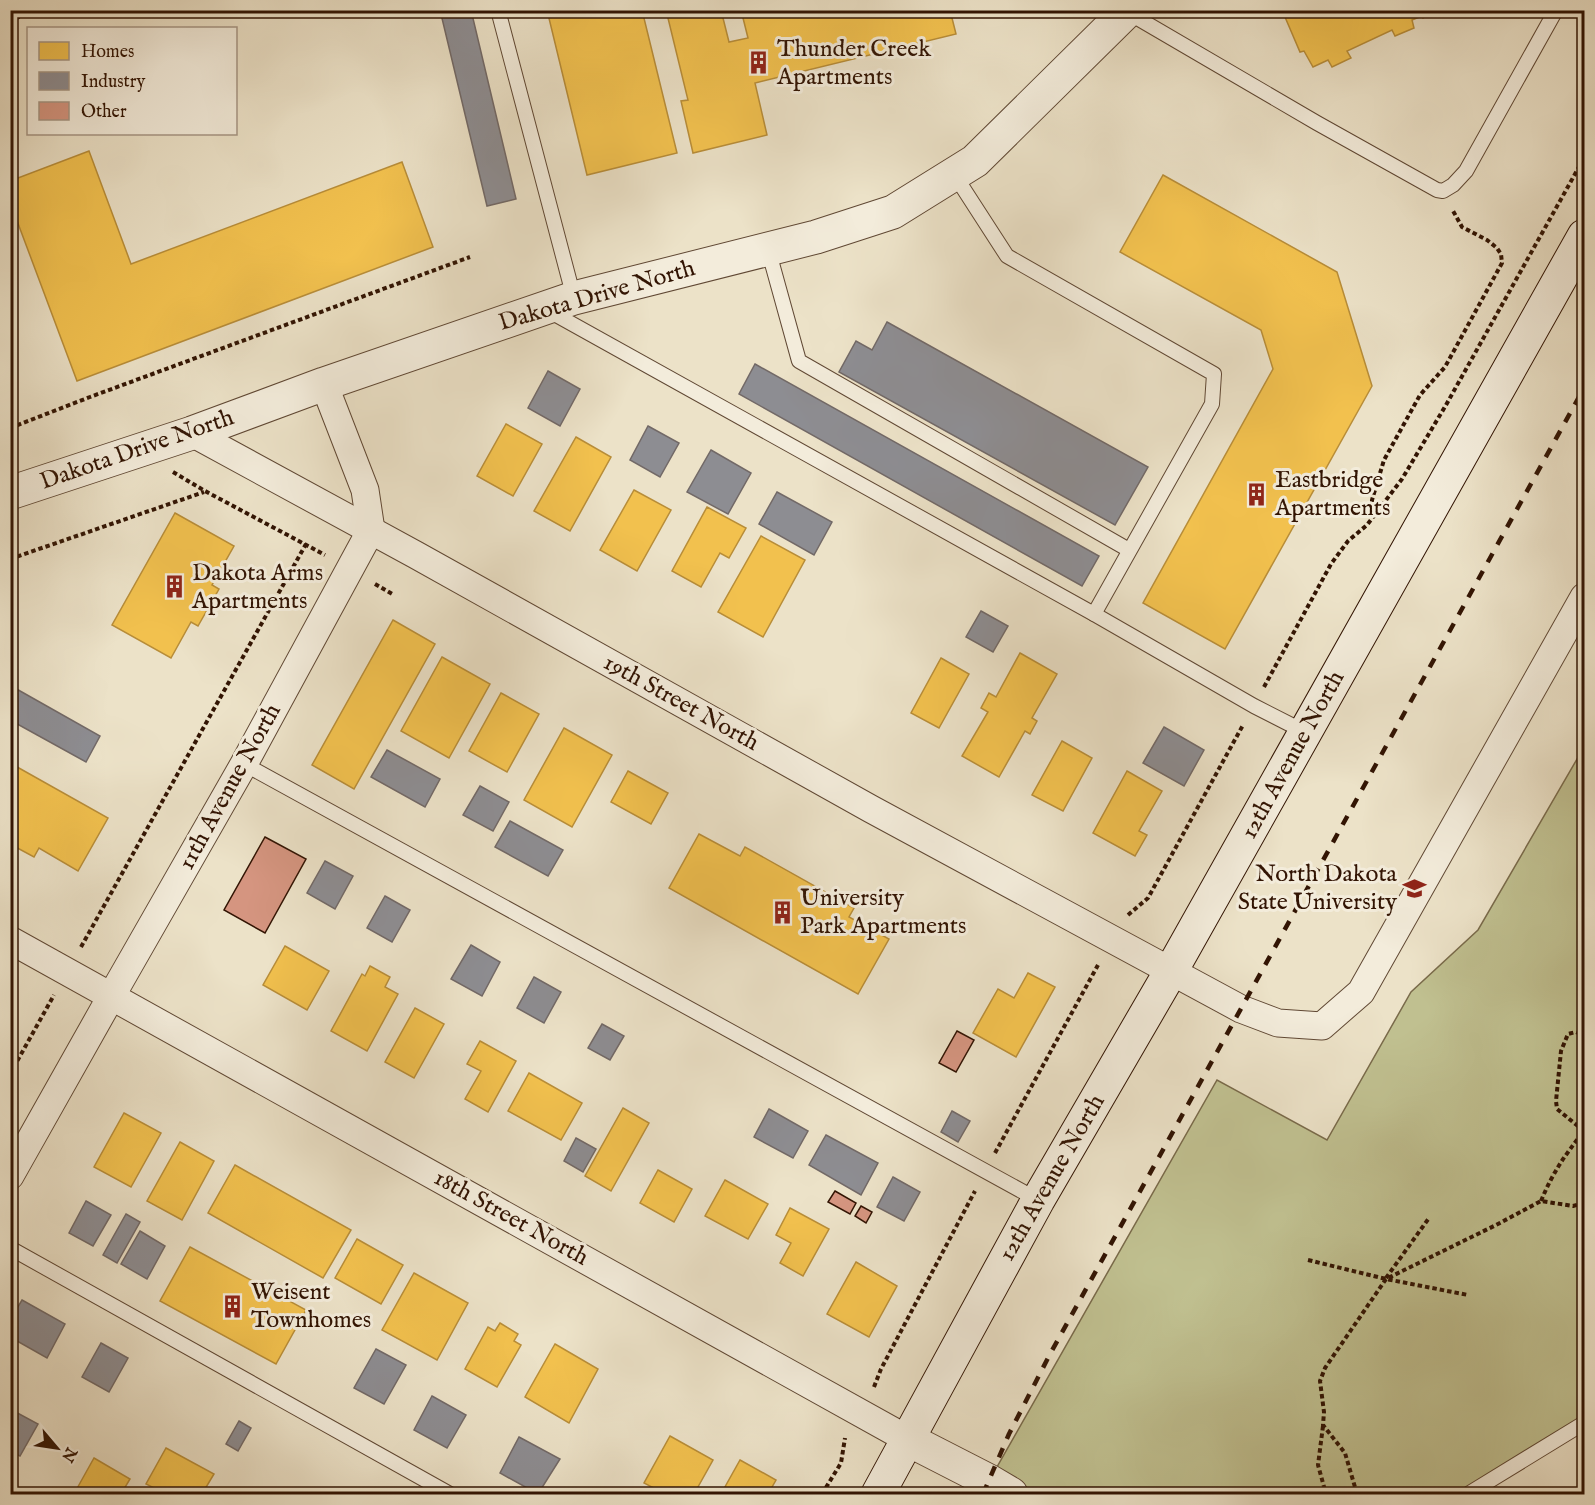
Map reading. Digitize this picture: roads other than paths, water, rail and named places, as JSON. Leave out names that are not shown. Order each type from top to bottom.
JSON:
[{"type":"main road","name":"Dakota Drive North","points":[[10,493],[192,433],[324,384],[559,303],[816,237],[893,212],[975,161],[1128,11]]},
{"type":"main road","name":"12th Avenue North","points":[[878,1494],[1038,1200],[1171,971],[1584,236]]},
{"type":"main road","name":"18th Street North","points":[[909,1440],[1011,1494]]},
{"type":"street","points":[[324,384],[365,490],[371,530]]},
{"type":"street","name":"19th Street North","points":[[192,433],[371,530],[861,804],[1241,1009],[1278,1023],[1322,1026],[1361,992],[1584,597]]},
{"type":"street","name":"11th Avenue North","points":[[10,1176],[244,764],[371,530]]},
{"type":"street","name":"18th Street North","points":[[10,940],[909,1440]]},
{"type":"lane","points":[[498,10],[559,303],[1094,614],[1254,706],[1305,732]]},
{"type":"lane","points":[[1128,11],[1317,123],[1437,190],[1443,191],[1453,185],[1466,171],[1556,10]]},
{"type":"lane","points":[[954,174],[1006,256],[1214,374],[1212,404],[1094,614]]},
{"type":"lane","points":[[768,249],[799,361],[1130,550]]},
{"type":"lane","points":[[244,764],[1038,1200]]},
{"type":"lane","points":[[10,1248],[450,1494]]},
{"type":"lane","points":[[1468,1494],[1584,1423]]},
{"type":"railway","points":[[10,20],[37,10]]},
{"type":"railway","points":[[983,1494],[1009,1434],[1049,1356],[1584,388]]},
{"type":"place","name":"Thunder Creek Apartments","points":[[759,63]]},
{"type":"place","name":"Eastbridge Apartments","points":[[1257,494]]},
{"type":"place","name":"Dakota Arms Apartments","points":[[174,587]]},
{"type":"place","name":"North Dakota State University","points":[[1415,888]]},
{"type":"place","name":"University Park Apartments","points":[[782,912]]},
{"type":"place","name":"Weisent Townhomes","points":[[233,1306]]}]
